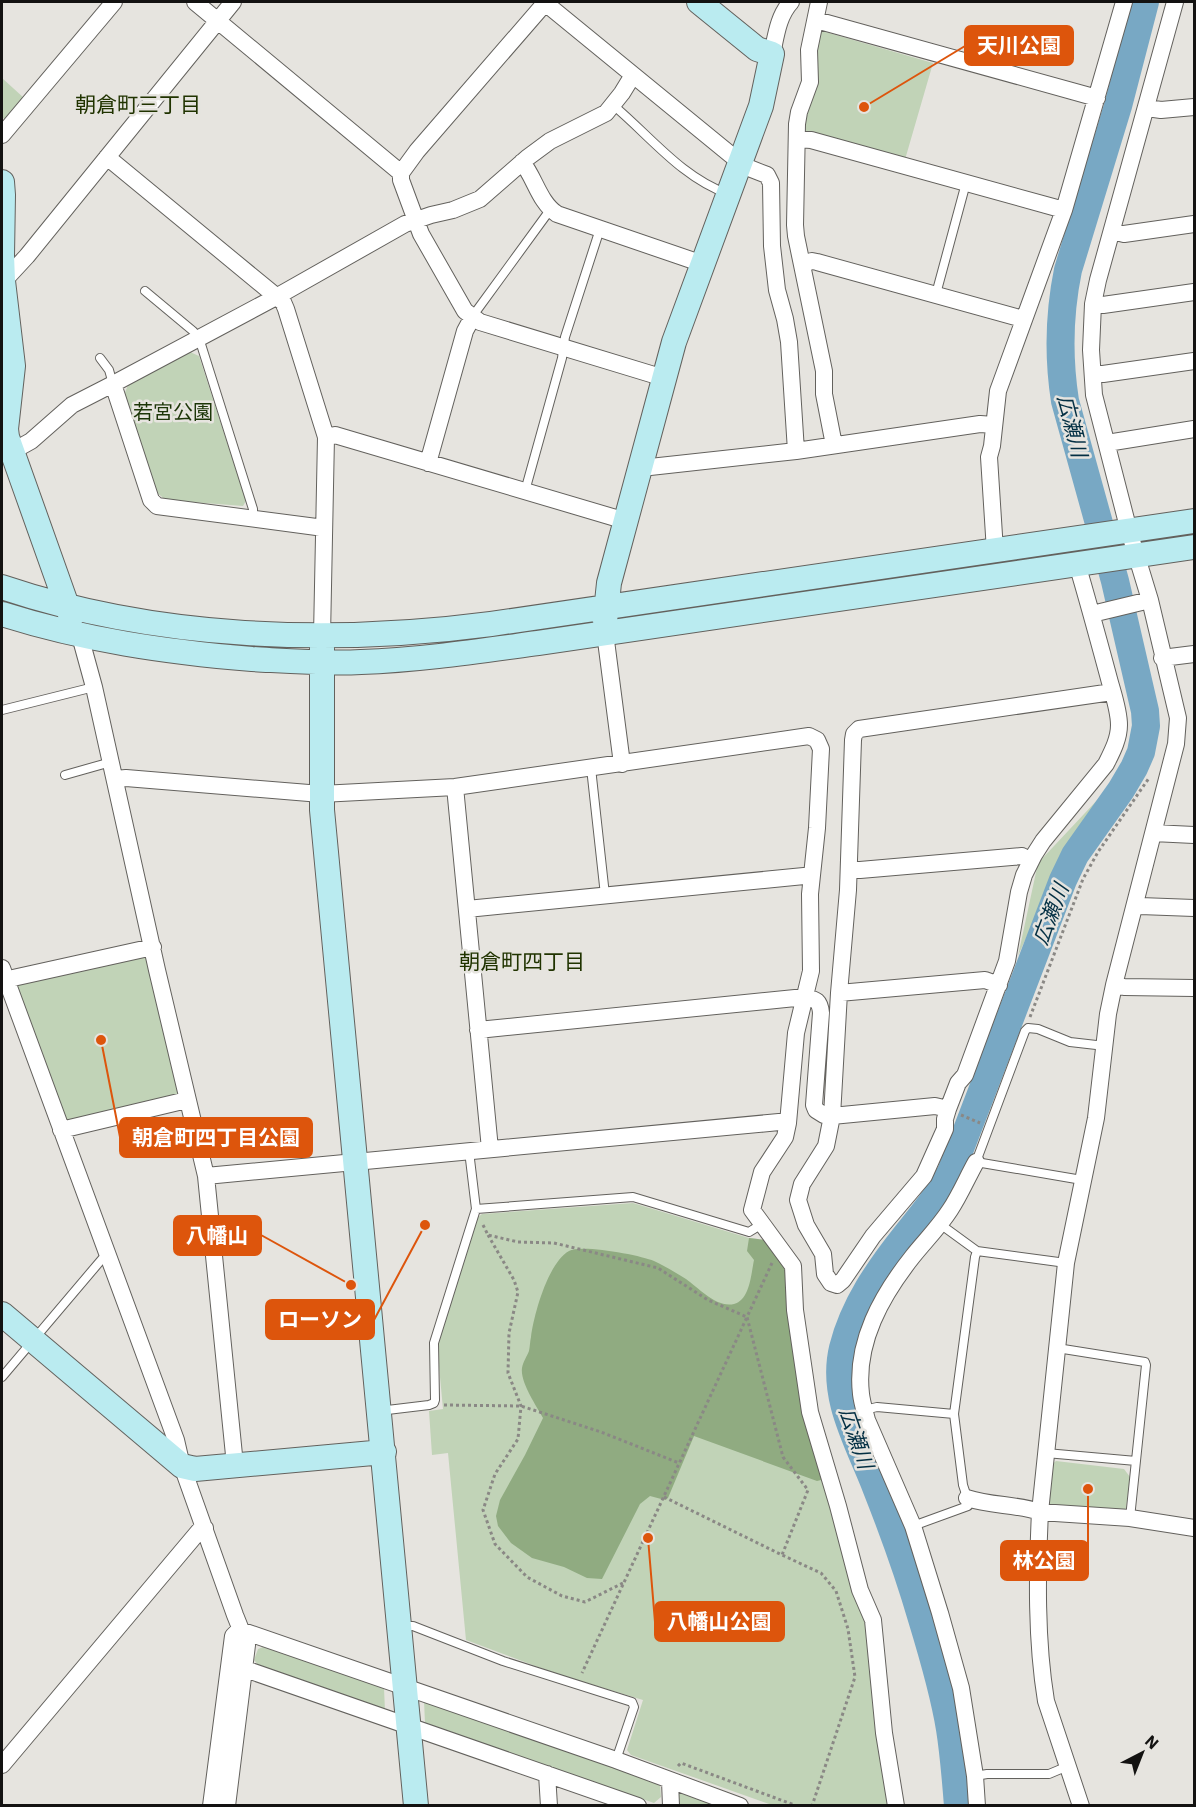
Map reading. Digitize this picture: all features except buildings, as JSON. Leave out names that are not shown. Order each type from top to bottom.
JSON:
[{"type":"street","points":[[2,135],[114,2]]},
{"type":"street","points":[[195,2],[400,173],[421,234],[465,311],[472,318],[664,378]]},
{"type":"street","points":[[2,282],[27,256],[233,2]]},
{"type":"street","points":[[400,173],[545,2],[741,163],[767,175],[771,183],[772,246],[777,290],[789,342],[796,451]]},
{"type":"street","points":[[699,2],[757,49],[772,54]]},
{"type":"street","points":[[622,764],[605,633],[609,583],[674,342],[761,106],[780,19],[791,2]]},
{"type":"street","points":[[819,2],[809,50],[810,82],[800,112],[797,139],[795,225],[824,371],[824,394],[834,445]]},
{"type":"street","points":[[995,551],[989,457],[998,391],[1064,210],[1124,2]]},
{"type":"street","points":[[1081,1806],[1044,1690],[1038,1553],[1040,1512],[1066,1263],[1096,1118],[1108,1014],[1178,731],[1178,718],[1162,658],[1142,601],[1124,531],[1107,443],[1094,394],[1091,350],[1098,280],[1175,2]]},
{"type":"street","points":[[816,20],[1097,98]]},
{"type":"street","points":[[13,451],[31,441],[72,405],[276,297],[405,224],[453,210],[480,199],[550,141],[606,112],[633,75]]},
{"type":"street","points":[[1147,108],[1161,110],[1194,107]]},
{"type":"street","points":[[797,139],[812,140],[1064,210]]},
{"type":"street","points":[[107,157],[283,302],[326,436],[321,663],[321,794],[416,1806]]},
{"type":"street","points":[[522,162],[529,170],[550,210],[557,214],[703,264]]},
{"type":"street","points":[[2,182],[2,282],[13,366],[7,437],[66,605],[80,636],[94,687],[206,1176],[236,1465]]},
{"type":"street","points":[[1112,231],[1124,234],[1194,224]]},
{"type":"street","points":[[802,264],[817,262],[1023,319]]},
{"type":"street","points":[[1094,304],[1103,305],[1194,292]]},
{"type":"street","points":[[428,463],[465,331],[472,318]]},
{"type":"street","points":[[1093,374],[1194,361]]},
{"type":"street","points":[[113,384],[147,490],[154,504],[324,528]]},
{"type":"street","points":[[641,468],[796,451],[980,424],[994,425]]},
{"type":"street","points":[[1107,443],[1194,429]]},
{"type":"street","points":[[326,436],[335,435],[626,521]]},
{"type":"street","points":[[2,587],[66,605],[161,624],[322,636],[374,635],[434,631],[1194,521]]},
{"type":"street","points":[[2,614],[80,636],[187,654],[321,663],[362,662],[435,656],[605,633],[1194,547]]},
{"type":"street","points":[[1084,563],[1097,612],[1119,722],[1113,751],[1106,764],[1043,841],[1031,861],[1019,892],[1009,952],[999,985],[965,1075],[958,1083],[951,1110],[945,1119],[945,1129],[924,1176],[873,1236],[843,1280],[837,1285],[831,1283],[826,1278],[823,1254],[806,1225],[798,1200],[802,1184],[826,1146],[832,1116],[849,869],[854,734],[859,729],[1112,692]]},
{"type":"street","points":[[1097,612],[1142,601]]},
{"type":"street","points":[[1162,658],[1194,654]]},
{"type":"street","points":[[115,779],[321,794],[455,787],[809,736],[819,744],[821,749],[817,828],[810,894],[812,964],[796,1033],[785,1137],[762,1172],[753,1212],[793,1266],[795,1310],[802,1365],[815,1435],[838,1506],[860,1590],[873,1620],[884,1733],[896,1806]]},
{"type":"street","points":[[455,787],[490,1149]]},
{"type":"street","points":[[1153,833],[1194,835]]},
{"type":"street","points":[[849,869],[860,870],[1022,856],[1031,861]]},
{"type":"street","points":[[467,909],[811,877]]},
{"type":"street","points":[[1135,904],[1194,908]]},
{"type":"street","points":[[153,947],[3,978],[176,1440],[182,1466],[235,1615],[248,1645],[227,1806]]},
{"type":"street","points":[[839,993],[984,980],[999,985]]},
{"type":"street","points":[[1114,985],[1194,988]]},
{"type":"street","points":[[478,1030],[805,997],[818,1001],[820,1005],[814,1105],[819,1113],[832,1116],[935,1106],[951,1110]]},
{"type":"street","points":[[61,1130],[188,1100]]},
{"type":"street","points":[[206,1176],[779,1122],[788,1123]]},
{"type":"street","points":[[976,1162],[959,1195],[940,1224],[907,1264],[875,1314],[861,1357],[861,1394],[867,1420],[913,1526],[940,1613],[961,1688],[975,1776],[977,1806]]},
{"type":"street","points":[[2,1314],[182,1466],[195,1469],[384,1452]]},
{"type":"street","points":[[967,1498],[977,1502],[1028,1508],[1040,1512],[1130,1518],[1194,1528]]},
{"type":"street","points":[[2,1765],[199,1531],[205,1528]]},
{"type":"street","points":[[211,1806],[233,1636],[238,1631],[616,1760],[740,1806]]},
{"type":"street","points":[[245,1669],[638,1806]]},
{"type":"street","points":[[547,1774],[549,1806]]},
{"type":"street","points":[[670,1781],[671,1806]]},
{"type":"lane","points":[[613,105],[692,176],[728,194]]},
{"type":"lane","points":[[936,294],[966,183]]},
{"type":"lane","points":[[472,318],[550,210]]},
{"type":"lane","points":[[525,492],[565,337],[600,229]]},
{"type":"lane","points":[[145,291],[199,338],[253,509],[253,519]]},
{"type":"lane","points":[[100,358],[109,370],[113,384]]},
{"type":"lane","points":[[2,710],[94,687]]},
{"type":"lane","points":[[65,775],[111,762]]},
{"type":"lane","points":[[591,768],[605,895]]},
{"type":"lane","points":[[1082,1180],[976,1162],[1028,1028],[1038,1029],[1070,1042],[1105,1046]]},
{"type":"lane","points":[[379,1411],[434,1403],[436,1396],[434,1343],[476,1209],[469,1151]]},
{"type":"lane","points":[[476,1209],[633,1197],[748,1232],[762,1224]]},
{"type":"lane","points":[[940,1224],[977,1251],[1066,1263]]},
{"type":"lane","points":[[913,1526],[968,1506],[954,1414],[977,1251]]},
{"type":"lane","points":[[2,1377],[102,1259],[108,1256]]},
{"type":"lane","points":[[1057,1348],[1144,1362],[1146,1365],[1130,1518]]},
{"type":"lane","points":[[864,1410],[877,1407],[954,1414]]},
{"type":"lane","points":[[1046,1453],[1136,1461]]},
{"type":"lane","points":[[399,1626],[413,1626],[503,1661],[632,1702],[633,1707],[616,1760]]},
{"type":"lane","points":[[975,1776],[1049,1773],[1068,1766]]},
{"type":"path","points":[[1028,1028],[1028,1020],[1083,879],[1098,852],[1152,774]]},
{"type":"path","points":[[951,1110],[985,1125]]},
{"type":"path","points":[[476,1209],[514,1280],[518,1292],[509,1333],[508,1373],[521,1406],[518,1439],[495,1473],[483,1510],[495,1544],[527,1577],[562,1596],[585,1602],[624,1583]]},
{"type":"path","points":[[488,1235],[518,1242],[554,1243],[658,1268],[708,1300],[747,1317]]},
{"type":"path","points":[[577,1684],[779,1247]]},
{"type":"path","points":[[747,1317],[783,1457],[808,1490],[782,1556]]},
{"type":"path","points":[[434,1403],[447,1406],[521,1406],[601,1432],[679,1463]]},
{"type":"path","points":[[664,1497],[821,1573],[836,1591],[848,1629],[855,1677],[812,1806]]},
{"type":"path","points":[[670,1781],[681,1763],[797,1806]]},
{"type":"green space","points":[[822,31],[933,63],[904,163],[807,136],[802,127],[816,36]]},
{"type":"green space","points":[[2,78],[24,98],[6,119],[2,118]]},
{"type":"green space","name":"若宮公園","points":[[190,352],[199,356],[246,501],[243,506],[166,500],[157,493],[124,395],[128,385]]},
{"type":"green space","points":[[1100,797],[1052,880],[1018,956],[1038,863]]},
{"type":"green space","points":[[149,952],[180,1096],[64,1123],[14,984]]},
{"type":"green space","points":[[633,1203],[758,1239],[825,1479],[854,1597],[865,1618],[887,1805],[772,1805],[631,1755],[627,1750],[643,1700],[554,1673],[466,1640],[448,1453],[432,1455],[429,1411],[443,1409],[437,1345],[477,1218],[482,1214]]},
{"type":"green space","points":[[749,1238],[767,1240],[788,1267],[825,1479],[817,1481],[694,1436],[668,1498],[665,1500],[650,1496],[640,1504],[602,1579],[587,1578],[564,1567],[532,1558],[511,1543],[498,1526],[496,1516],[500,1500],[543,1418],[526,1387],[522,1368],[529,1351],[535,1316],[543,1290],[561,1257],[569,1251],[585,1249],[624,1253],[647,1259],[686,1279],[714,1300],[734,1304],[739,1302],[747,1292],[751,1279],[754,1260],[747,1251]]},
{"type":"green space","points":[[1056,1461],[1124,1469],[1130,1477],[1124,1511],[1051,1507],[1047,1502],[1050,1466]]},
{"type":"green space","points":[[263,1647],[384,1688],[385,1711],[259,1666],[254,1660],[258,1649]]},
{"type":"green space","points":[[424,1701],[654,1782],[660,1786],[661,1797],[654,1803],[425,1723]]},
{"type":"green space","points":[[680,1793],[715,1805],[677,1805],[675,1798]]},
{"type":"waterway","name":"広瀬川","points":[[958,1806],[950,1729],[938,1674],[900,1552],[849,1419],[844,1402],[840,1366],[848,1332],[869,1288],[951,1172],[1063,880],[1075,855],[1121,790],[1141,752],[1146,726],[1145,711],[1115,581],[1065,401],[1060,335],[1068,270],[1118,106],[1145,2]]},
{"type":"place","name":"天川公園","points":[[864,107]]},
{"type":"place","name":"朝倉町四丁目公園","points":[[101,1040]]},
{"type":"place","name":"ローソン","points":[[425,1225]]},
{"type":"place","name":"八幡山","points":[[351,1285]]},
{"type":"place","name":"林公園","points":[[1088,1489]]},
{"type":"place","name":"八幡山公園","points":[[648,1538]]},
{"type":"district","name":"朝倉町三丁目","points":[[138,104]]},
{"type":"district","name":"朝倉町四丁目","points":[[522,961]]}]
